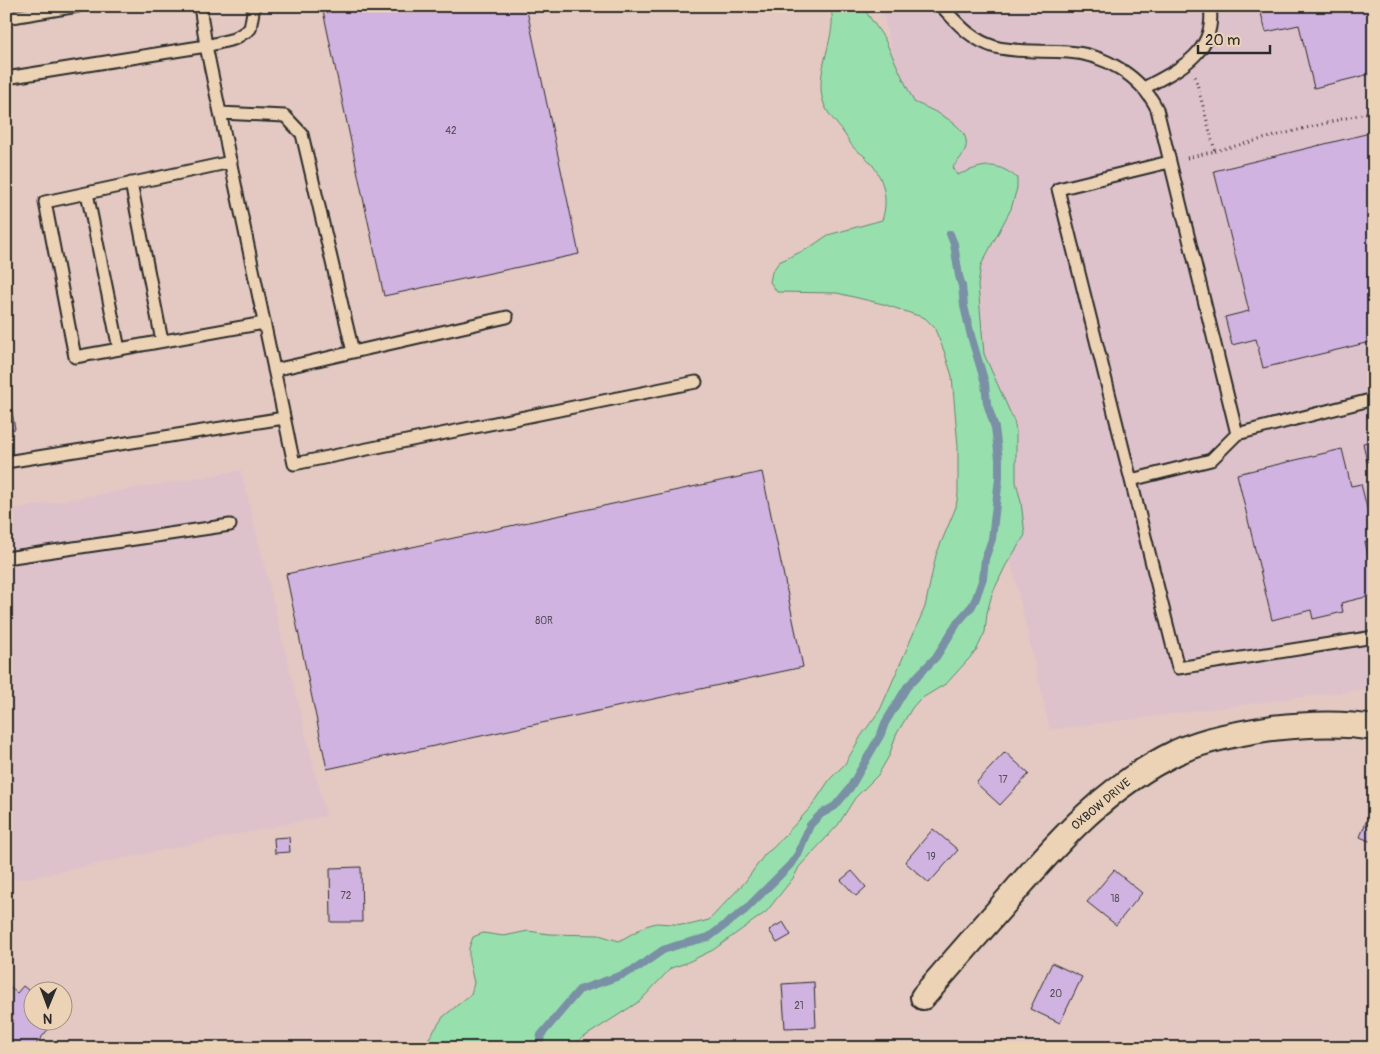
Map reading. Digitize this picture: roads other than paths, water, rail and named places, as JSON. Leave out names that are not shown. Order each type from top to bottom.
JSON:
[{"type":"street","name":"OXBOW DRIVE","points":[[923,997],[1046,855],[1085,815],[1123,784],[1150,767],[1178,752],[1201,743],[1249,732],[1334,724],[1374,728]]},
{"type":"lane","points":[[6,18],[78,6]]},
{"type":"lane","points":[[200,6],[206,46],[294,464],[696,382]]},
{"type":"lane","points":[[6,78],[234,40],[250,29],[254,6]]},
{"type":"lane","points":[[943,6],[967,34],[995,47],[1027,51],[1069,52],[1094,56],[1117,67],[1144,88],[1152,97],[1158,109],[1169,162],[1237,434]]},
{"type":"lane","points":[[1144,88],[1187,62],[1204,45],[1210,34],[1212,18],[1210,6]]},
{"type":"lane","points":[[220,113],[285,116],[302,134],[354,352]]},
{"type":"lane","points":[[230,162],[45,202],[75,357],[264,323]]},
{"type":"lane","points":[[1169,162],[1058,189],[1178,668],[1374,637]]},
{"type":"lane","points":[[131,183],[162,341]]},
{"type":"lane","points":[[86,193],[119,349]]},
{"type":"lane","points":[[274,370],[508,317]]},
{"type":"lane","points":[[1131,480],[1211,460],[1237,434],[1374,399]]},
{"type":"lane","points":[[6,462],[284,418]]},
{"type":"lane","points":[[6,558],[230,525]]},
{"type":"waterway","points":[[539,1048],[541,1035],[579,990],[637,968],[663,950],[709,937],[745,910],[790,865],[798,854],[810,825],[821,814],[835,806],[850,788],[907,687],[936,657],[958,622],[972,606],[983,578],[985,559],[992,539],[999,478],[999,459],[995,428],[987,403],[985,383],[964,306],[954,244],[950,234]]}]
